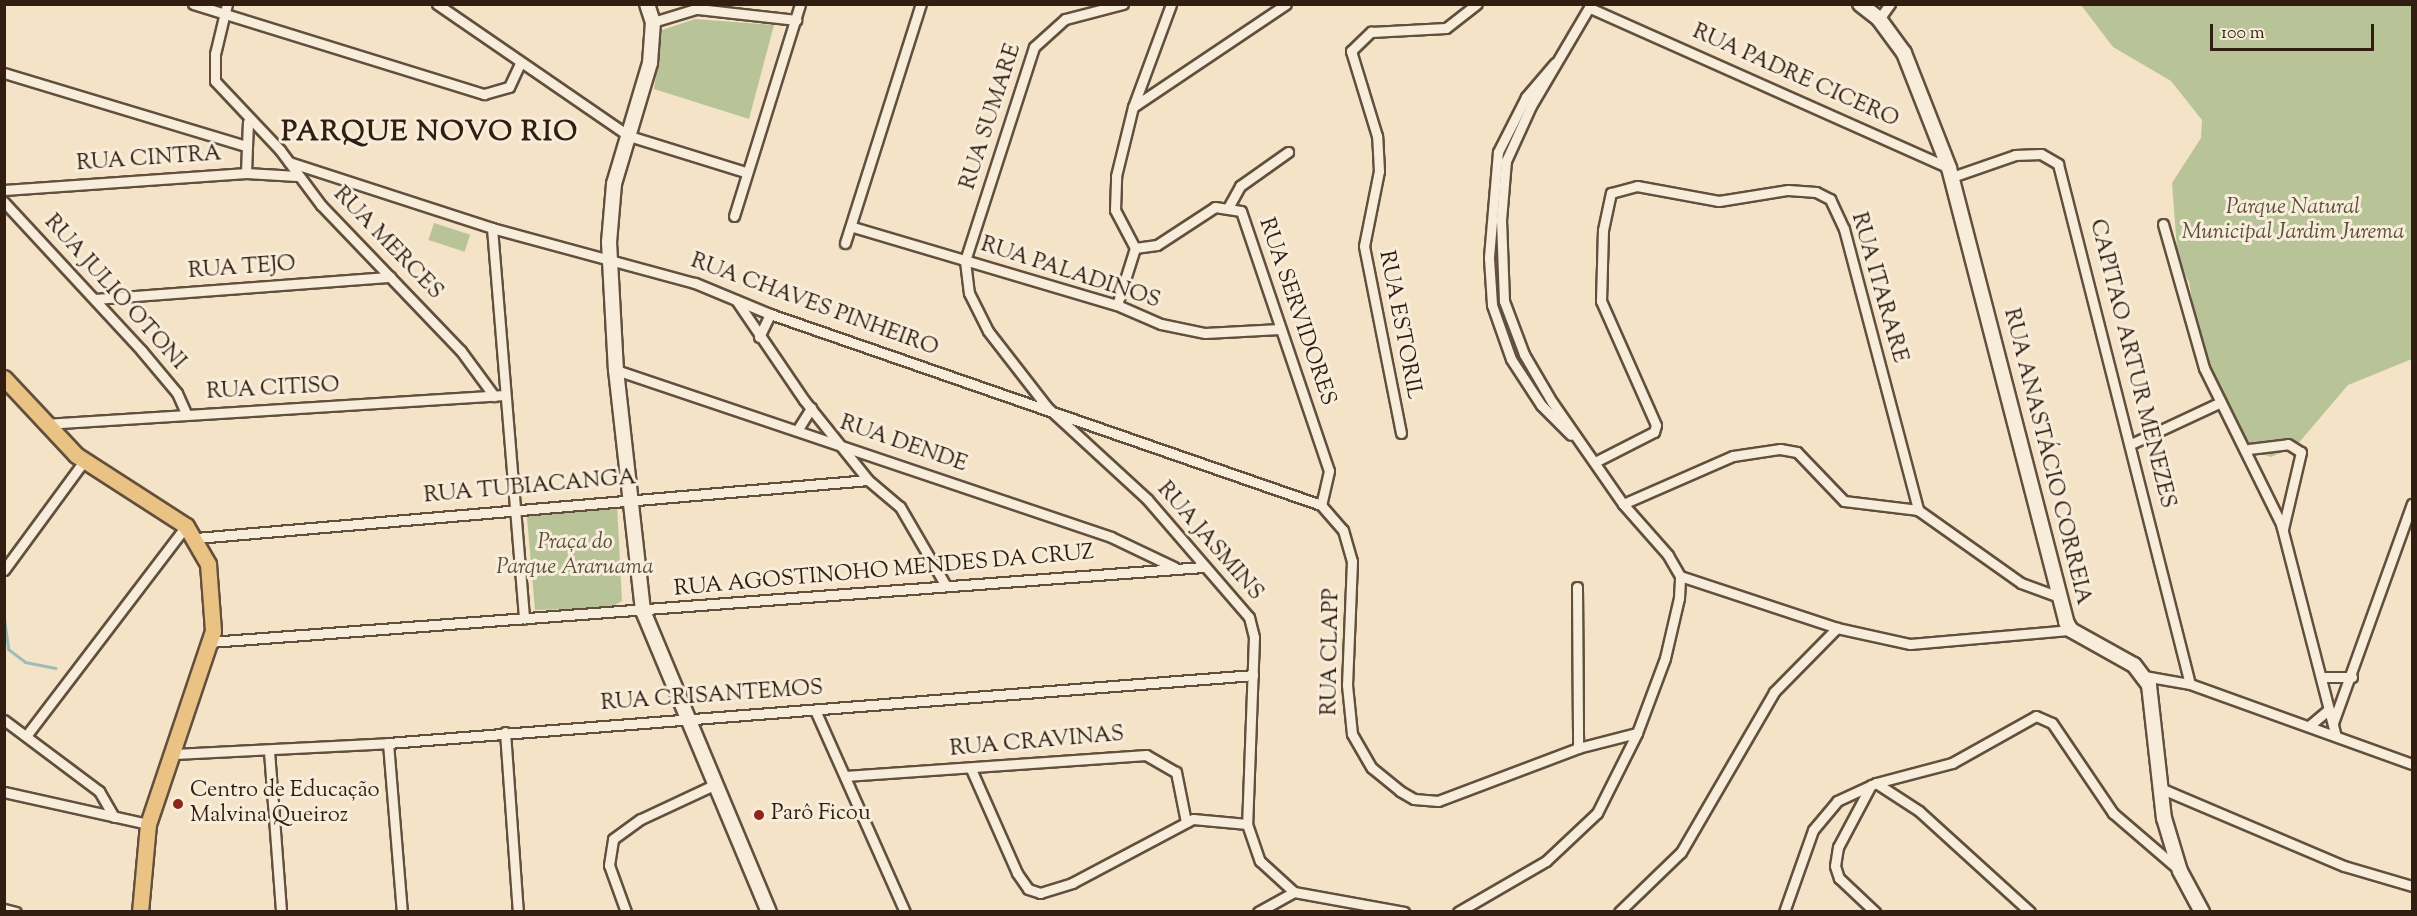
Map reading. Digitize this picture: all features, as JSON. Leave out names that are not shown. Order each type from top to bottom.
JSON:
[{"type":"main road","points":[[647,4],[653,22],[650,63],[614,184],[610,263],[616,370],[642,611],[690,717],[769,912]]},
{"type":"main road","name":"RUA ANASTÁCIO CORREIA","points":[[1860,4],[1879,19],[1904,53],[1951,172],[2059,597],[2071,630],[2144,676]]},
{"type":"main road","points":[[4,378],[45,424],[84,461],[186,526],[196,538],[212,587],[210,642],[174,754],[148,824],[140,912]]},
{"type":"main road","points":[[2144,676],[2160,788],[2180,871],[2202,912]]},
{"type":"street","points":[[193,4],[491,95],[509,87],[520,63]]},
{"type":"street","name":"RUA MERCES","points":[[227,4],[212,71],[248,122],[289,162],[297,176],[461,351],[499,396]]},
{"type":"street","points":[[437,4],[629,136],[745,172]]},
{"type":"street","points":[[653,22],[710,4]]},
{"type":"street","points":[[734,216],[745,172],[800,4]]},
{"type":"street","points":[[846,243],[853,227],[921,4]]},
{"type":"street","name":"RUA SUMARE","points":[[965,261],[1034,47],[1065,19],[1123,4]]},
{"type":"street","points":[[1117,305],[1135,248],[1114,203],[1133,107],[1171,4]]},
{"type":"street","points":[[1133,107],[1286,4]]},
{"type":"street","name":"RUA ESTORIL","points":[[1401,433],[1364,246],[1379,171],[1377,136],[1351,51],[1371,32],[1446,28],[1476,4]]},
{"type":"street","points":[[1879,19],[1890,4]]},
{"type":"street","points":[[1458,912],[1546,861],[1584,828],[1637,733],[1670,639],[1680,576],[1668,555],[1623,504],[1576,438],[1541,405],[1512,359],[1492,305],[1489,258],[1498,152],[1526,97],[1562,57],[1591,6]]},
{"type":"street","name":"RUA PADRE CICERO","points":[[1591,6],[1951,172]]},
{"type":"street","points":[[698,9],[796,20]]},
{"type":"street","points":[[4,73],[246,146]]},
{"type":"street","points":[[246,173],[248,122]]},
{"type":"street","points":[[1228,206],[1240,186],[1288,152]]},
{"type":"street","name":"CAPITAO ARTUR MENEZES","points":[[1951,172],[2015,155],[2041,154],[2058,164],[2131,444],[2190,684]]},
{"type":"street","name":"RUA CHAVES PINHEIRO","points":[[289,162],[492,228],[610,263],[695,283],[770,314],[1047,407],[1321,505]]},
{"type":"street","name":"RUA CINTRA","points":[[4,190],[246,173],[297,176]]},
{"type":"street","name":"RUA ITARARE","points":[[1595,462],[1654,432],[1656,425],[1601,301],[1603,230],[1611,193],[1637,186],[1719,201],[1806,190],[1830,199],[1844,229],[1918,510]]},
{"type":"street","name":"RUA JULIO OTONI","points":[[4,202],[96,299],[177,393],[187,415]]},
{"type":"street","name":"RUA SERVIDORES","points":[[1135,248],[1157,245],[1215,207],[1228,206],[1247,221],[1280,328],[1329,471],[1321,505]]},
{"type":"street","points":[[2163,224],[2190,328],[2222,402],[2249,449],[2283,529],[2336,736]]},
{"type":"street","name":"RUA PALADINOS","points":[[853,227],[1117,305],[1161,324],[1205,333],[1280,328]]},
{"type":"street","points":[[492,228],[499,396],[514,510],[524,619]]},
{"type":"street","name":"RUA JASMINS","points":[[965,261],[973,305],[1047,407],[1147,499],[1202,567],[1249,617],[1253,675],[1247,824],[1260,861],[1294,892]]},
{"type":"street","name":"RUA TEJO","points":[[96,299],[390,277]]},
{"type":"street","points":[[736,300],[759,337],[811,408],[868,480],[900,507],[946,586]]},
{"type":"street","points":[[759,337],[770,314]]},
{"type":"street","name":"RUA DENDE","points":[[616,370],[798,429],[1111,537],[1174,567]]},
{"type":"street","name":"RUA CITISO","points":[[45,424],[499,396]]},
{"type":"street","points":[[2131,444],[2222,402]]},
{"type":"street","points":[[798,429],[811,408]]},
{"type":"street","points":[[2249,449],[2288,444],[2301,452],[2283,529]]},
{"type":"street","points":[[1623,504],[1733,456],[1780,449],[1797,452],[1844,501],[1918,510],[2021,583],[2059,597]]},
{"type":"street","points":[[4,570],[84,461]]},
{"type":"street","name":"RUA TUBIACANGA","points":[[196,538],[630,498],[868,480]]},
{"type":"street","points":[[2333,723],[2352,677],[2412,504]]},
{"type":"street","name":"RUA CLAPP","points":[[1321,505],[1343,530],[1352,561],[1347,713],[1358,750],[1372,768],[1414,799],[1438,801],[1578,748],[1637,733]]},
{"type":"street","points":[[26,736],[186,526]]},
{"type":"street","name":"RUA AGOSTINOHO MENDES DA CRUZ","points":[[210,642],[642,611],[1174,567],[1202,567]]},
{"type":"street","points":[[1680,576],[1837,628],[1923,644],[2071,630]]},
{"type":"street","points":[[1577,587],[1578,748]]},
{"type":"street","points":[[1619,912],[1681,852],[1774,692],[1837,628]]},
{"type":"street","name":"RUA CRISANTEMOS","points":[[174,754],[269,751],[388,743],[690,717],[815,710],[1253,675]]},
{"type":"street","points":[[2144,676],[2190,684],[2412,764]]},
{"type":"street","points":[[2320,676],[2352,677]]},
{"type":"street","points":[[2309,726],[2329,709]]},
{"type":"street","points":[[815,710],[905,912]]},
{"type":"street","points":[[1784,912],[1813,830],[1837,801],[1874,784],[1942,767],[2023,721],[2043,716],[2113,813],[2180,871]]},
{"type":"street","points":[[4,720],[99,790],[114,817]]},
{"type":"street","points":[[505,732],[518,912]]},
{"type":"street","points":[[388,743],[402,912]]},
{"type":"street","points":[[269,751],[281,912]]},
{"type":"street","name":"RUA CRAVINAS","points":[[845,776],[1152,757],[1176,772],[1186,822]]},
{"type":"street","points":[[971,769],[1017,873],[1028,889],[1040,893],[1072,883],[1186,822],[1219,817],[1247,824]]},
{"type":"street","points":[[626,912],[609,865],[613,839],[641,819],[716,784]]},
{"type":"street","points":[[1874,784],[1838,847],[1835,866],[1839,878],[1875,912]]},
{"type":"street","points":[[1874,784],[1919,811],[2030,912]]},
{"type":"street","points":[[2160,788],[2344,866],[2412,886]]},
{"type":"street","points":[[4,792],[148,824]]},
{"type":"street","points":[[1257,912],[1294,892],[1404,912]]},
{"type":"street","points":[[4,909],[16,912]]},
{"type":"green space","name":"Parque Natural Municipal Jardim Jurema","points":[[2081,5],[2412,5],[2412,359],[2348,385],[2296,446],[2271,457],[2255,452],[2235,432],[2203,361],[2189,282],[2178,262],[2172,183],[2201,138],[2202,120],[2171,81],[2113,47]]},
{"type":"green space","points":[[695,19],[774,25],[749,119],[654,89],[662,30]]},
{"type":"green space","points":[[434,223],[470,235],[465,252],[428,240]]},
{"type":"green space","name":"Praça do Parque Araruama","points":[[617,505],[622,601],[609,608],[535,610],[527,518],[532,513]]},
{"type":"waterway","points":[[4,619],[8,649],[25,662],[55,668]]},
{"type":"place","name":"Centro de Educação Malvina Queiroz","points":[[178,804]]},
{"type":"place","name":"Parô Ficou","points":[[759,815]]},
{"type":"district","name":"PARQUE NOVO RIO","points":[[430,133]]}]
